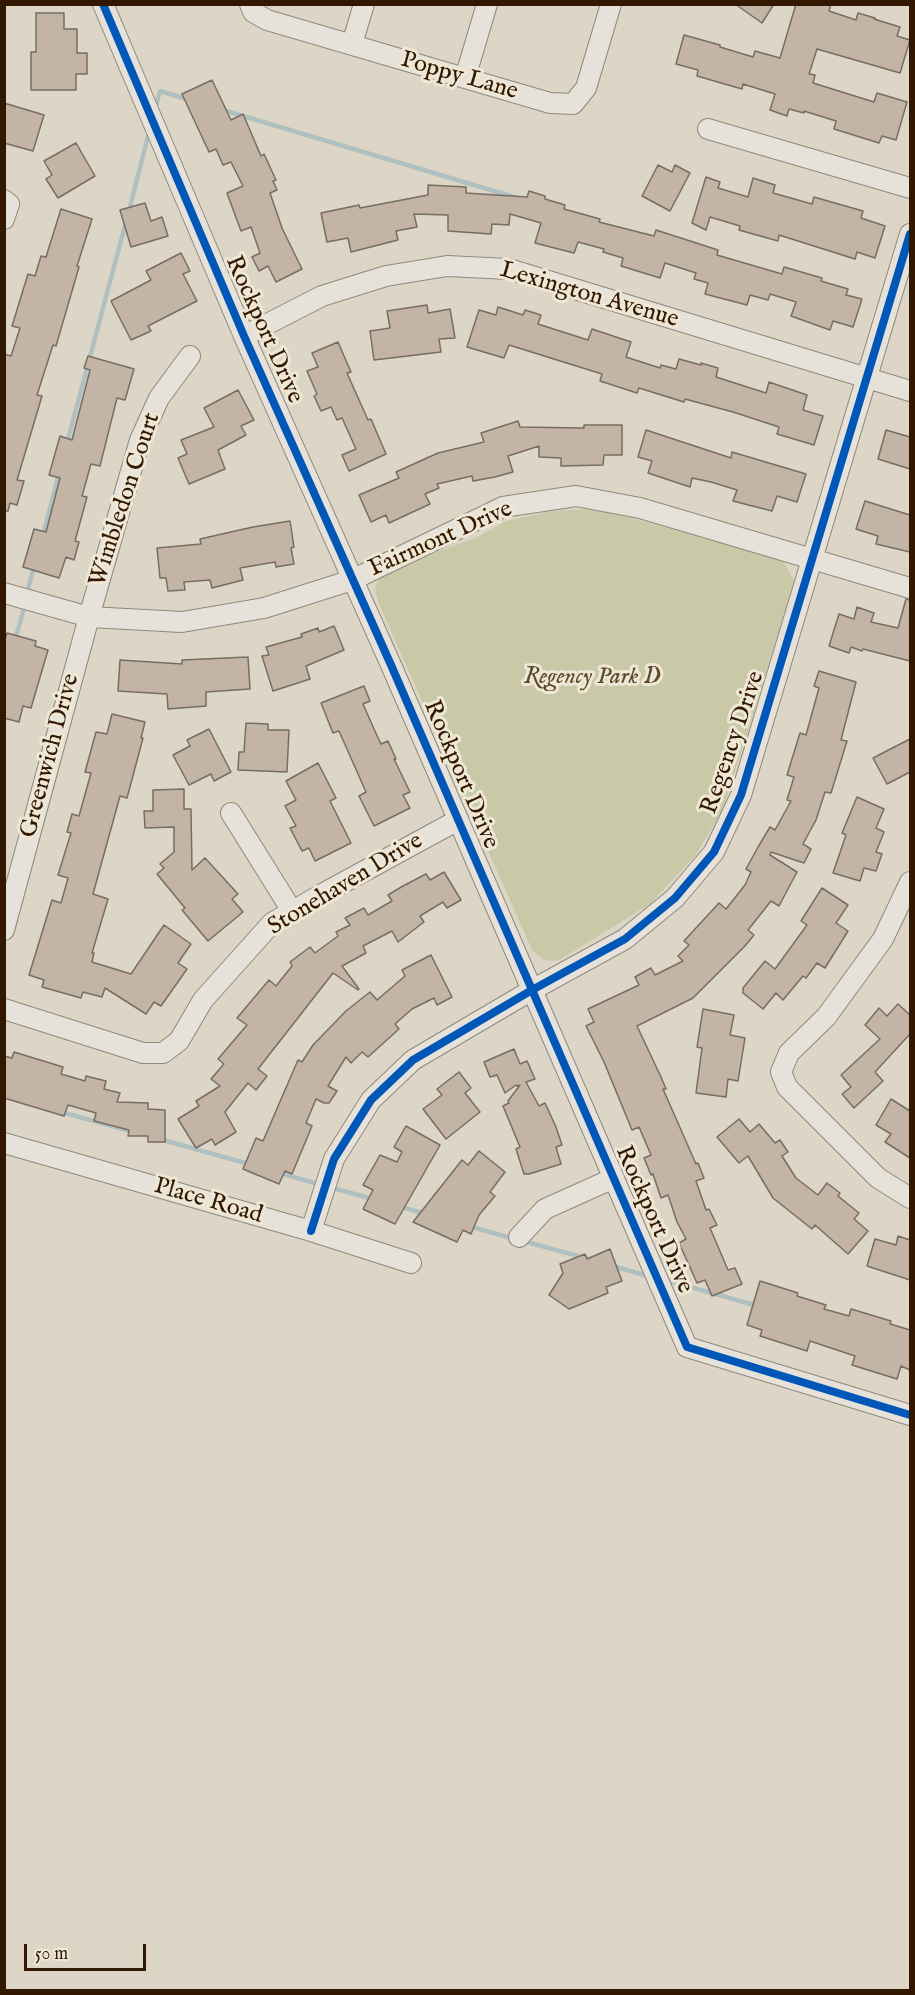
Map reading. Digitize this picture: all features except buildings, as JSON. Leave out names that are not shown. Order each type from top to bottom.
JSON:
[{"type":"street","name":"Rockport Drive","points":[[103,4],[244,336],[391,665],[687,1347],[910,1415]]},
{"type":"street","name":"Poppy Lane","points":[[250,4],[253,12],[267,20],[550,103],[573,104],[586,88],[610,4]]},
{"type":"street","points":[[352,44],[364,4]]},
{"type":"street","points":[[465,78],[487,4]]},
{"type":"street","points":[[708,129],[910,188]]},
{"type":"street","name":"Regency Drive","points":[[311,1232],[334,1159],[371,1100],[413,1060],[532,990],[625,939],[675,898],[714,852],[741,795],[814,559],[910,234]]},
{"type":"street","name":"Lexington Avenue","points":[[244,336],[322,296],[386,276],[447,266],[509,269],[910,391]]},
{"type":"street","name":"Wimbledon Court","points":[[89,617],[140,440],[159,398],[190,356]]},
{"type":"street","name":"Fairmont Drive","points":[[4,593],[89,617],[182,622],[264,608],[352,580],[503,507],[576,496],[640,508],[910,588]]},
{"type":"street","name":"Greenwich Drive","points":[[4,930],[89,617]]},
{"type":"street","points":[[231,813],[292,911]]},
{"type":"street","name":"Stonehaven Drive","points":[[4,1009],[143,1053],[163,1053],[179,1041],[203,1000],[272,923],[458,820]]},
{"type":"street","points":[[910,882],[883,939],[826,1017],[789,1053],[782,1072],[787,1087],[878,1178],[910,1198]]},
{"type":"street","name":"Place Road","points":[[4,1143],[411,1263]]},
{"type":"street","points":[[519,1237],[544,1209],[614,1179]]},
{"type":"green space","name":"Regency Park D","points":[[585,509],[621,515],[783,560],[794,581],[722,811],[695,856],[650,904],[555,961],[544,960],[532,950],[379,604],[375,589],[385,570],[476,538],[506,521],[552,511]]},
{"type":"waterway","points":[[155,109],[160,91],[189,100]]},
{"type":"waterway","points":[[223,110],[514,197]]},
{"type":"waterway","points":[[129,211],[149,132]]},
{"type":"waterway","points":[[67,443],[126,222]]},
{"type":"waterway","points":[[43,535],[59,474]]},
{"type":"waterway","points":[[27,593],[34,567]]},
{"type":"waterway","points":[[15,640],[25,605]]},
{"type":"waterway","points":[[61,1112],[134,1132]]},
{"type":"waterway","points":[[159,1139],[249,1164]]},
{"type":"waterway","points":[[280,1173],[321,1185]]},
{"type":"waterway","points":[[329,1187],[373,1199]]},
{"type":"waterway","points":[[399,1206],[425,1214]]},
{"type":"waterway","points":[[468,1226],[515,1239]]},
{"type":"waterway","points":[[523,1241],[593,1260]]},
{"type":"waterway","points":[[613,1266],[651,1277]]},
{"type":"waterway","points":[[665,1280],[758,1306]]},
{"type":"cycle path","points":[[103,4],[244,336],[391,665],[687,1347],[910,1415]]},
{"type":"cycle path","points":[[311,1231],[334,1159],[371,1100],[413,1060],[532,990],[625,939],[675,898],[714,852],[741,795],[910,234]]}]
